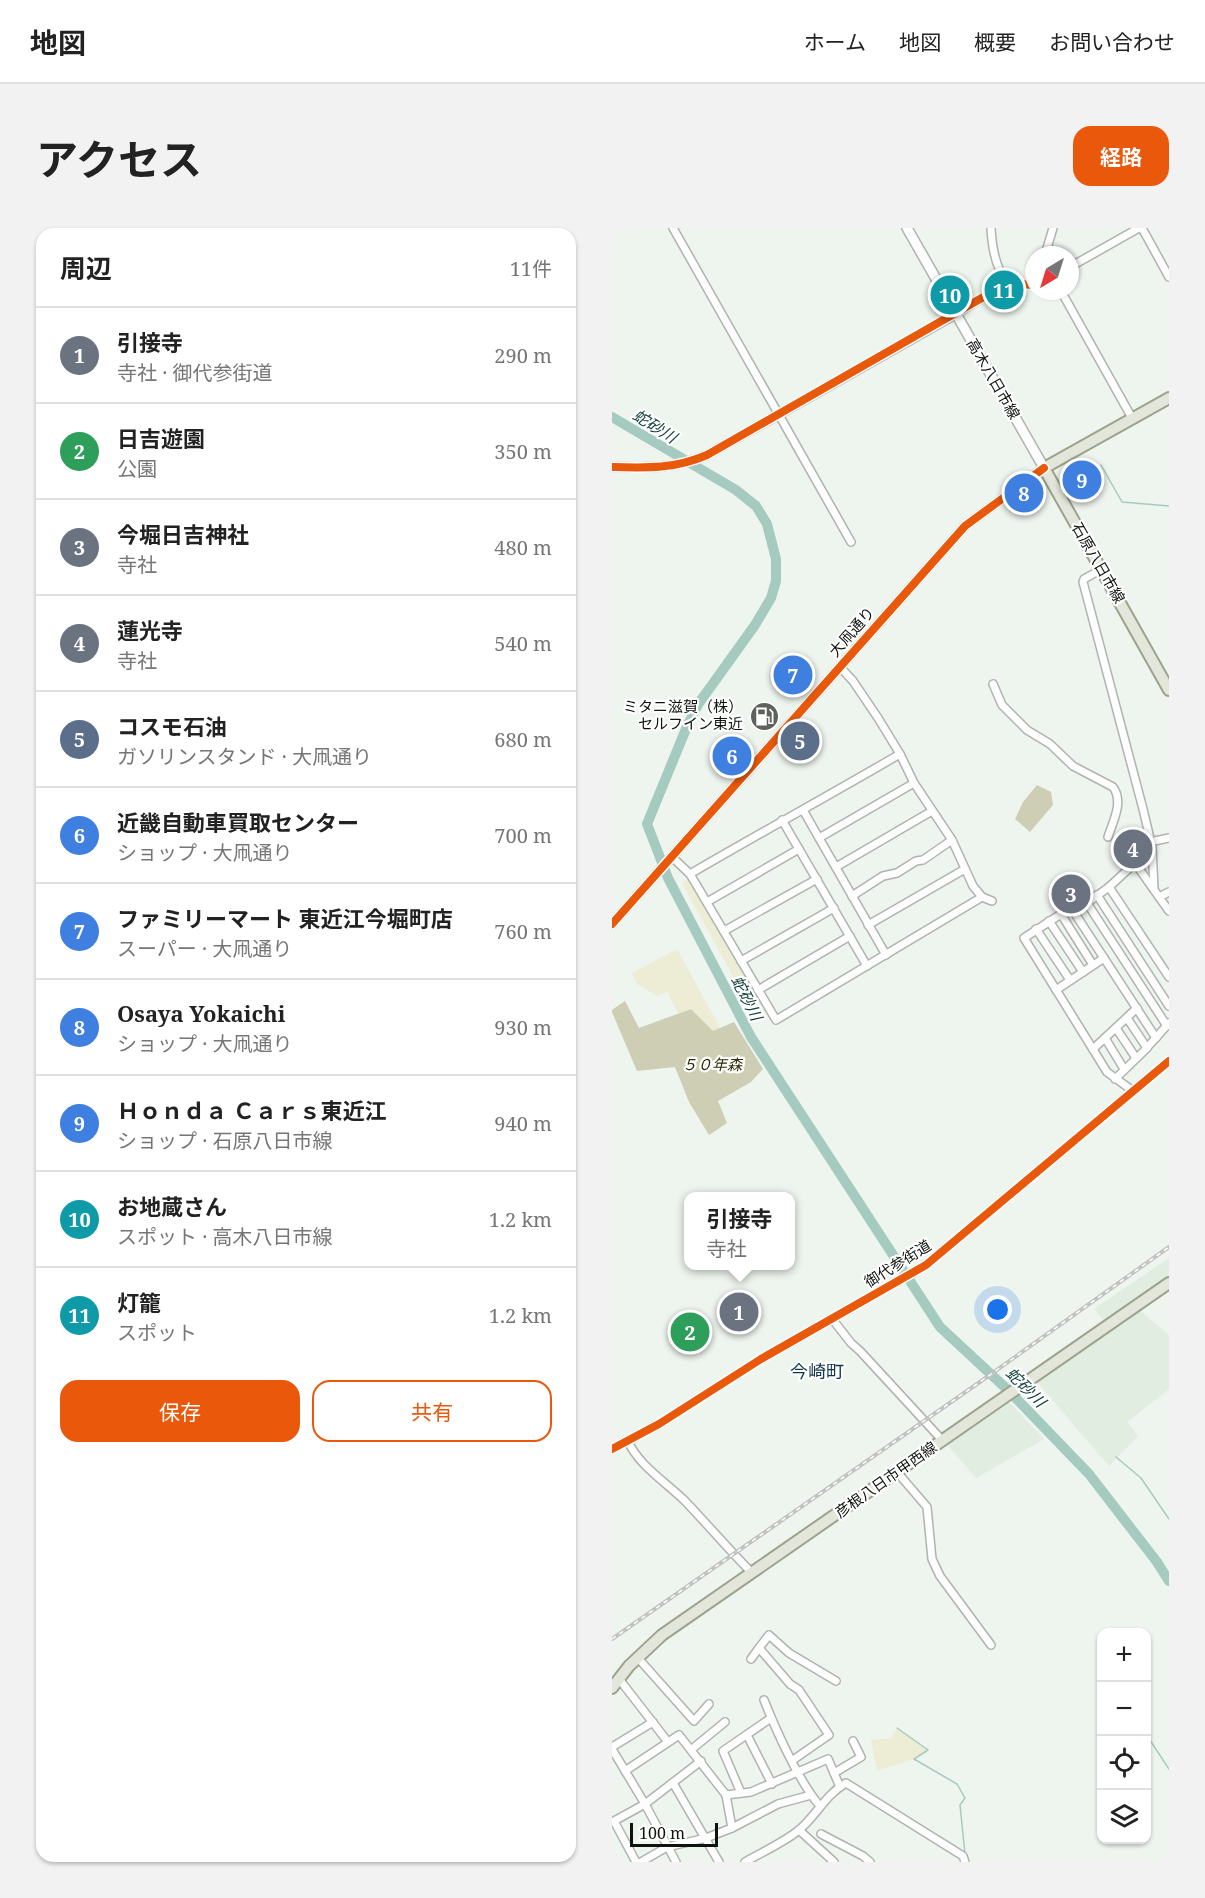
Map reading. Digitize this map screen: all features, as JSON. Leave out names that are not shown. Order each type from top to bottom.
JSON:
[{"type":"main road","name":"高木八日市線","points":[[907,228],[1044,468]]},
{"type":"main road","points":[[1044,468],[1169,398]]},
{"type":"main road","name":"石原八日市線","points":[[1044,468],[1169,690]]},
{"type":"main road","name":"彦根八日市甲西線","points":[[615,1683],[662,1635],[1169,1283]]},
{"type":"street","points":[[673,228],[851,542]]},
{"type":"street","points":[[991,228],[992,246],[1002,277],[1008,283]]},
{"type":"street","points":[[1048,246],[1053,228]]},
{"type":"street","points":[[1079,262],[1140,228],[1169,277]]},
{"type":"street","points":[[612,467],[656,468],[690,463],[1008,283],[1025,284]]},
{"type":"street","points":[[1066,300],[1132,418]]},
{"type":"street","name":"大凧通り","points":[[612,924],[965,526],[1044,468]]},
{"type":"street","points":[[1102,570],[1084,579],[1083,582],[1150,842],[1154,888]]},
{"type":"street","points":[[840,667],[866,700],[900,754],[914,783],[952,840],[973,886],[982,897],[992,901]]},
{"type":"street","points":[[993,684],[1002,705],[1027,730],[1050,744],[1073,765],[1113,787],[1118,794],[1118,801],[1108,837]]},
{"type":"street","points":[[690,874],[782,819],[803,810],[900,754]]},
{"type":"street","points":[[819,838],[914,783]]},
{"type":"street","points":[[803,810],[886,955]]},
{"type":"street","points":[[836,867],[932,811]]},
{"type":"street","points":[[782,819],[867,966]]},
{"type":"street","points":[[1150,842],[1169,838]]},
{"type":"street","points":[[852,896],[883,876],[897,873],[916,861],[923,860],[952,840]]},
{"type":"street","points":[[707,902],[800,849]]},
{"type":"street","points":[[672,857],[690,874],[776,1020],[982,897]]},
{"type":"street","points":[[1133,1091],[1107,1072],[1024,938],[1048,921],[1087,903],[1135,863],[1169,911]]},
{"type":"street","points":[[868,925],[965,869]]},
{"type":"street","points":[[724,931],[817,879]]},
{"type":"street","points":[[1109,887],[1169,977]]},
{"type":"street","points":[[1159,897],[1169,892]]},
{"type":"street","points":[[1097,895],[1169,1006]]},
{"type":"street","points":[[1087,903],[1168,1024],[1115,1079]]},
{"type":"street","points":[[741,961],[834,908]]},
{"type":"street","points":[[1072,909],[1156,1038]]},
{"type":"street","points":[[1061,914],[1093,965]]},
{"type":"street","points":[[1048,921],[1083,972]]},
{"type":"street","points":[[1036,929],[1070,980]]},
{"type":"street","points":[[758,990],[850,936]]},
{"type":"street","points":[[1056,990],[1104,958]]},
{"type":"street","points":[[1161,965],[1169,959]]},
{"type":"street","points":[[1093,1049],[1137,1008]]},
{"type":"street","points":[[1127,1018],[1147,1048]]},
{"type":"street","points":[[1116,1028],[1136,1058]]},
{"type":"street","points":[[1105,1038],[1124,1069]]},
{"type":"street","name":"御代参街道","points":[[612,1449],[659,1424],[761,1359],[926,1265],[1169,1061]]},
{"type":"street","points":[[833,1320],[850,1343],[942,1440]]},
{"type":"street","points":[[628,1441],[659,1480],[682,1499],[752,1573]]},
{"type":"street","points":[[897,1472],[927,1507],[932,1559],[940,1576],[991,1645]]},
{"type":"street","points":[[751,1659],[769,1635],[789,1653],[836,1681]]},
{"type":"street","points":[[759,1648],[790,1684],[799,1690],[829,1735],[793,1760]]},
{"type":"street","points":[[638,1658],[694,1721],[709,1704]]},
{"type":"street","points":[[615,1683],[653,1722],[668,1742]]},
{"type":"street","points":[[764,1700],[811,1795],[820,1806]]},
{"type":"street","points":[[741,1792],[723,1751],[771,1718]]},
{"type":"street","points":[[653,1722],[612,1748],[676,1862]]},
{"type":"street","points":[[692,1749],[725,1722]]},
{"type":"street","points":[[625,1771],[679,1735],[726,1794],[732,1828]]},
{"type":"street","points":[[747,1735],[772,1784]]},
{"type":"street","points":[[834,1773],[861,1756],[853,1741]]},
{"type":"street","points":[[726,1794],[751,1792],[828,1759],[840,1786]]},
{"type":"street","points":[[636,1862],[614,1821],[645,1804],[701,1761]]},
{"type":"street","points":[[673,1783],[719,1862]]},
{"type":"street","points":[[745,1862],[799,1830],[840,1786],[846,1783],[963,1856],[965,1862]]},
{"type":"street","points":[[641,1862],[667,1847],[706,1838],[732,1828],[778,1804],[811,1795]]},
{"type":"street","points":[[799,1830],[834,1862]]},
{"type":"street","points":[[821,1834],[870,1862]]},
{"type":"shaded area","points":[[691,878],[759,996],[747,1002],[682,883]]},
{"type":"shaded area","points":[[677,949],[720,1028],[713,1032],[691,1009],[678,1013],[667,992],[657,996],[637,984],[632,973]]},
{"type":"shaded area","points":[[1169,1258],[1169,1278],[1108,1320],[1105,1318],[1103,1320],[1094,1309]]},
{"type":"shaded area","points":[[1138,1309],[1169,1335],[1169,1389],[1127,1422],[1138,1436],[1109,1466],[1037,1382]]},
{"type":"shaded area","points":[[690,1313],[706,1336],[700,1341],[702,1346],[692,1353],[673,1325]]},
{"type":"shaded area","points":[[1008,1401],[1044,1439],[976,1478],[945,1442]]},
{"type":"shaded area","points":[[897,1729],[927,1750],[914,1759],[877,1771],[871,1740],[891,1738]]},
{"type":"green space","points":[[1037,785],[1051,792],[1053,805],[1030,832],[1015,819],[1023,802]]},
{"type":"green space","name":"５０年森","points":[[625,1001],[639,1028],[691,1009],[713,1031],[734,1022],[763,1069],[751,1082],[718,1101],[727,1123],[709,1135],[689,1102],[675,1067],[637,1071],[612,1012]]},
{"type":"waterway","name":"蛇砂川","points":[[612,417],[736,490],[756,506],[767,524],[776,559],[776,581],[771,598],[755,625],[699,703],[688,724],[647,824],[668,878],[751,1037],[940,1327],[1009,1391],[1089,1474],[1169,1581]]},
{"type":"waterway","points":[[1101,465],[1122,502],[1169,506]]},
{"type":"waterway","points":[[1116,1457],[1141,1478],[1169,1519]]},
{"type":"waterway","points":[[897,1728],[928,1750],[914,1759],[957,1784],[965,1798],[960,1805],[965,1854]]},
{"type":"waterway","points":[[1147,1736],[1169,1769]]},
{"type":"railway","points":[[612,1639],[1169,1247]]},
{"type":"cycle path","points":[[612,467],[672,465],[707,455],[1008,283],[1025,284]]},
{"type":"cycle path","points":[[612,924],[965,526],[1044,468]]},
{"type":"cycle path","points":[[612,1449],[659,1424],[761,1359],[926,1265],[1169,1061]]},
{"type":"place","name":"灯籠","points":[[1004,290]]},
{"type":"place","name":"お地蔵さん","points":[[950,295]]},
{"type":"place","name":"Ｈｏｎｄａ Ｃａｒｓ東近江","points":[[1082,480]]},
{"type":"place","name":"Osaya Yokaichi","points":[[1024,493]]},
{"type":"place","name":"ファミリーマート 東近江今堀町店","points":[[793,675]]},
{"type":"place","name":"ミタニ滋賀（株） セルフイン東近","points":[[764,716]]},
{"type":"place","name":"コスモ石油","points":[[800,741]]},
{"type":"place","name":"近畿自動車買取センター","points":[[732,756]]},
{"type":"place","name":"蓮光寺","points":[[1133,849]]},
{"type":"place","name":"今堀日吉神社","points":[[1071,894]]},
{"type":"place","name":"引接寺","points":[[739,1312]]},
{"type":"place","name":"日吉遊園","points":[[690,1332]]},
{"type":"district","name":"今崎町","points":[[817,1372]]}]
